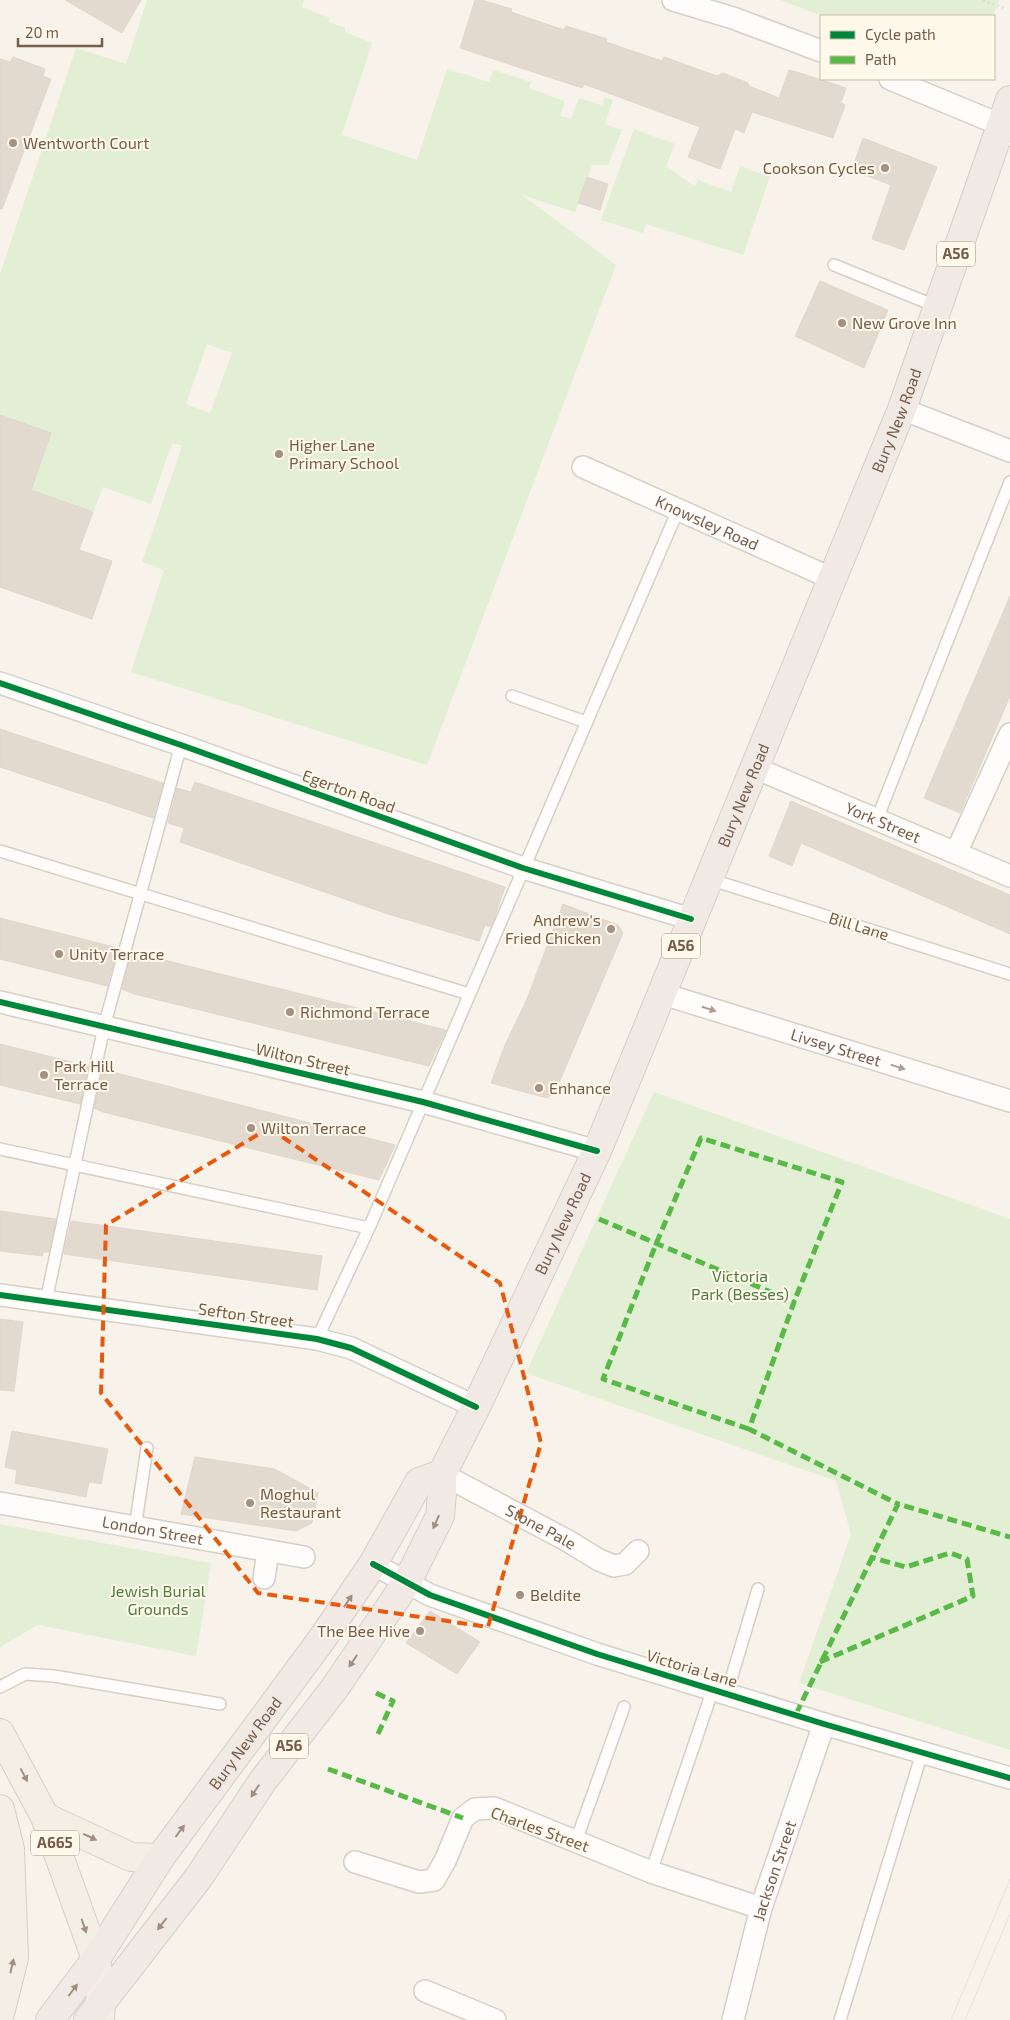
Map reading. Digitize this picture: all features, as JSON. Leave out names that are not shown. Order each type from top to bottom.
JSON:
[{"type":"highway","name":"Bury New Road","points":[[96,2014],[200,1877],[262,1782],[334,1689],[407,1582],[440,1516],[442,1474],[476,1407],[597,1151],[902,409],[938,307],[1005,130],[1010,100]]},
{"type":"highway","name":"Bury New Road","points":[[50,2020],[96,1959],[160,1858],[322,1640],[373,1564],[419,1482],[442,1474]]},
{"type":"main road","name":"A665","points":[[0,1733],[46,1817],[96,1959],[96,2014]]},
{"type":"main road","points":[[0,1809],[10,1849],[14,1958],[0,2013]]},
{"type":"main road","points":[[46,1817],[131,1857],[160,1858]]},
{"type":"street","points":[[673,0],[732,18],[820,51]]},
{"type":"street","points":[[892,80],[1005,130]]},
{"type":"street","points":[[902,409],[1010,451]]},
{"type":"street","name":"Knowsley Road","points":[[582,468],[833,579]]},
{"type":"street","name":"Egerton Road","points":[[0,683],[523,868],[691,919]]},
{"type":"street","points":[[956,853],[1010,734]]},
{"type":"street","name":"York Street","points":[[755,768],[1010,876]]},
{"type":"street","name":"Livsey Street","points":[[663,994],[1010,1101]]},
{"type":"street","name":"Wilton Street","points":[[0,1002],[423,1102],[597,1151]]},
{"type":"street","name":"Sefton Street","points":[[0,1295],[317,1339],[351,1348],[476,1407]]},
{"type":"street","name":"Stone Pale","points":[[442,1474],[614,1566],[625,1564],[638,1551]]},
{"type":"street","name":"London Street","points":[[0,1503],[304,1557]]},
{"type":"street","points":[[264,1578],[268,1551]]},
{"type":"street","name":"Victoria Lane","points":[[373,1564],[430,1595],[579,1647],[824,1724],[1010,1778]]},
{"type":"street","name":"Jackson Street","points":[[733,2020],[761,1908],[824,1724]]},
{"type":"street","name":"Charles Street","points":[[355,1862],[419,1882],[434,1880],[445,1861],[463,1818],[475,1808],[494,1808],[651,1872],[761,1908]]},
{"type":"street","points":[[425,1991],[494,2020]]},
{"type":"lane","points":[[834,265],[938,307]]},
{"type":"lane","points":[[877,819],[1010,482]]},
{"type":"lane","points":[[317,1339],[369,1228],[678,510]]},
{"type":"lane","points":[[512,696],[586,722]]},
{"type":"lane","points":[[46,1301],[104,1027],[181,746]]},
{"type":"lane","points":[[0,851],[469,994]]},
{"type":"lane","name":"Bill Lane","points":[[708,879],[1010,974]]},
{"type":"lane","points":[[0,1149],[369,1228]]},
{"type":"lane","points":[[135,1528],[147,1448]]},
{"type":"lane","points":[[651,1872],[758,1589]]},
{"type":"lane","points":[[0,1687],[25,1674],[54,1676],[220,1704]]},
{"type":"lane","points":[[576,1841],[624,1707]]},
{"type":"lane","points":[[840,2020],[922,1753]]},
{"type":"path","points":[[984,1],[1005,8]]},
{"type":"highlighted area","points":[[269,1128],[500,1283],[541,1443],[488,1627],[258,1593],[101,1393],[106,1225]]},
{"type":"green space","name":"Higher Lane Primary School","points":[[147,0],[304,0],[302,7],[330,18],[329,22],[345,28],[345,32],[372,43],[342,135],[417,160],[447,69],[489,82],[493,70],[531,82],[529,88],[565,101],[560,116],[571,119],[579,98],[602,105],[605,97],[613,100],[605,124],[622,130],[608,165],[592,165],[575,212],[522,195],[616,265],[427,765],[131,672],[164,570],[142,562],[182,446],[172,443],[151,504],[103,487],[93,512],[31,490],[51,433],[0,415],[0,274],[76,48],[126,64]],"holes":[[[207,344],[232,353],[210,413],[186,404]]]},
{"type":"green space","points":[[780,0],[999,0],[993,15],[820,15]]},
{"type":"green space","points":[[634,129],[675,144],[666,167],[695,186],[698,180],[731,192],[740,166],[770,177],[743,255],[646,224],[643,233],[601,220]]},
{"type":"green space","name":"Victoria Park (Besses)","points":[[654,1092],[1010,1219],[1010,1750],[799,1683],[851,1534],[836,1481],[526,1373]]},
{"type":"green space","name":"Jewish Burial Grounds","points":[[0,1524],[211,1563],[196,1656],[38,1625],[0,1647]]},
{"type":"building","points":[[65,0],[141,0],[122,33]]},
{"type":"building","points":[[475,0],[481,0],[512,9],[511,12],[564,30],[566,26],[607,39],[606,42],[662,61],[664,57],[717,76],[723,73],[779,98],[789,70],[803,74],[846,88],[841,103],[845,105],[833,138],[752,112],[744,133],[735,129],[720,169],[688,157],[700,127],[584,84],[582,88],[460,48]]},
{"type":"building","name":"Wentworth Court","points":[[13,57],[45,69],[43,76],[51,79],[2,209],[0,209],[0,59],[10,62]]},
{"type":"building","points":[[863,138],[937,167],[904,250],[872,239],[891,185],[852,170]]},
{"type":"building","points":[[587,177],[608,184],[600,210],[578,203]]},
{"type":"building","name":"New Grove Inn","points":[[820,281],[888,310],[864,368],[795,336]]},
{"type":"building","points":[[0,415],[51,433],[31,490],[93,512],[79,550],[112,561],[92,619],[0,587]]},
{"type":"building","points":[[1010,596],[1010,696],[960,813],[924,798]]},
{"type":"building","points":[[0,729],[163,783],[153,818],[0,767]]},
{"type":"building","points":[[195,782],[505,887],[491,927],[485,925],[479,941],[388,914],[180,842],[184,828],[168,823],[177,788],[191,792]]},
{"type":"building","points":[[791,801],[1010,895],[1010,934],[801,843],[792,866],[769,856]]},
{"type":"building","points":[[563,904],[618,925],[623,933],[555,1092],[547,1098],[491,1083],[505,1045],[527,999]]},
{"type":"building","name":"Unity Terrace","points":[[0,918],[118,948],[107,986],[0,959]]},
{"type":"building","name":"Richmond Terrace","points":[[132,952],[446,1030],[429,1066],[134,994],[122,989]]},
{"type":"building","name":"Park Hill Terrace","points":[[0,1044],[88,1066],[80,1104],[0,1085]]},
{"type":"building","name":"Wilton Terrace","points":[[103,1070],[395,1145],[379,1180],[103,1112],[94,1108]]},
{"type":"building","points":[[0,1211],[56,1219],[49,1252],[43,1252],[42,1256],[0,1251]]},
{"type":"building","points":[[71,1221],[322,1256],[317,1290],[64,1254]]},
{"type":"building","points":[[0,1319],[23,1322],[14,1391],[0,1390]]},
{"type":"building","points":[[12,1431],[108,1449],[101,1484],[89,1482],[86,1497],[15,1483],[17,1470],[5,1467]]},
{"type":"building","name":"Moghul Restaurant","points":[[195,1457],[275,1469],[318,1493],[312,1523],[296,1531],[181,1514]]},
{"type":"building","points":[[430,1611],[480,1642],[457,1674],[406,1643]]},
{"type":"tram line","points":[[951,2020],[1010,1879]]},
{"type":"tram line","points":[[965,2020],[1010,1914]]},
{"type":"marked path","points":[[749,1429],[603,1379],[656,1244],[701,1138],[842,1182],[794,1302]]},
{"type":"marked path","points":[[599,1219],[794,1302],[749,1429],[898,1504]]},
{"type":"marked path","points":[[796,1714],[898,1504],[1010,1537]]},
{"type":"marked path","points":[[820,1662],[973,1596],[967,1559],[950,1553],[906,1567],[870,1557]]},
{"type":"marked path","points":[[376,1693],[393,1701],[377,1736]]},
{"type":"marked path","points":[[328,1769],[463,1818]]},
{"type":"cycle path","points":[[0,683],[181,745],[523,868],[691,919]]},
{"type":"cycle path","points":[[0,1002],[423,1102],[597,1151]]},
{"type":"cycle path","points":[[0,1295],[317,1339],[351,1348],[476,1407]]},
{"type":"cycle path","points":[[373,1564],[430,1595],[597,1654],[824,1724],[1010,1778]]},
{"type":"place","name":"Wentworth Court","points":[[13,143]]},
{"type":"place","name":"Cookson Cycles","points":[[885,168]]},
{"type":"place","name":"New Grove Inn","points":[[842,323]]},
{"type":"place","name":"Higher Lane Primary School","points":[[279,454]]},
{"type":"place","name":"Andrew's Fried Chicken","points":[[611,929]]},
{"type":"place","name":"Unity Terrace","points":[[59,954]]},
{"type":"place","name":"Richmond Terrace","points":[[290,1012]]},
{"type":"place","name":"Park Hill Terrace","points":[[44,1075]]},
{"type":"place","name":"Enhance","points":[[539,1088]]},
{"type":"place","name":"Wilton Terrace","points":[[251,1128]]},
{"type":"place","name":"Moghul Restaurant","points":[[250,1503]]},
{"type":"place","name":"Beldite","points":[[520,1595]]},
{"type":"place","name":"The Bee Hive","points":[[420,1631]]}]
